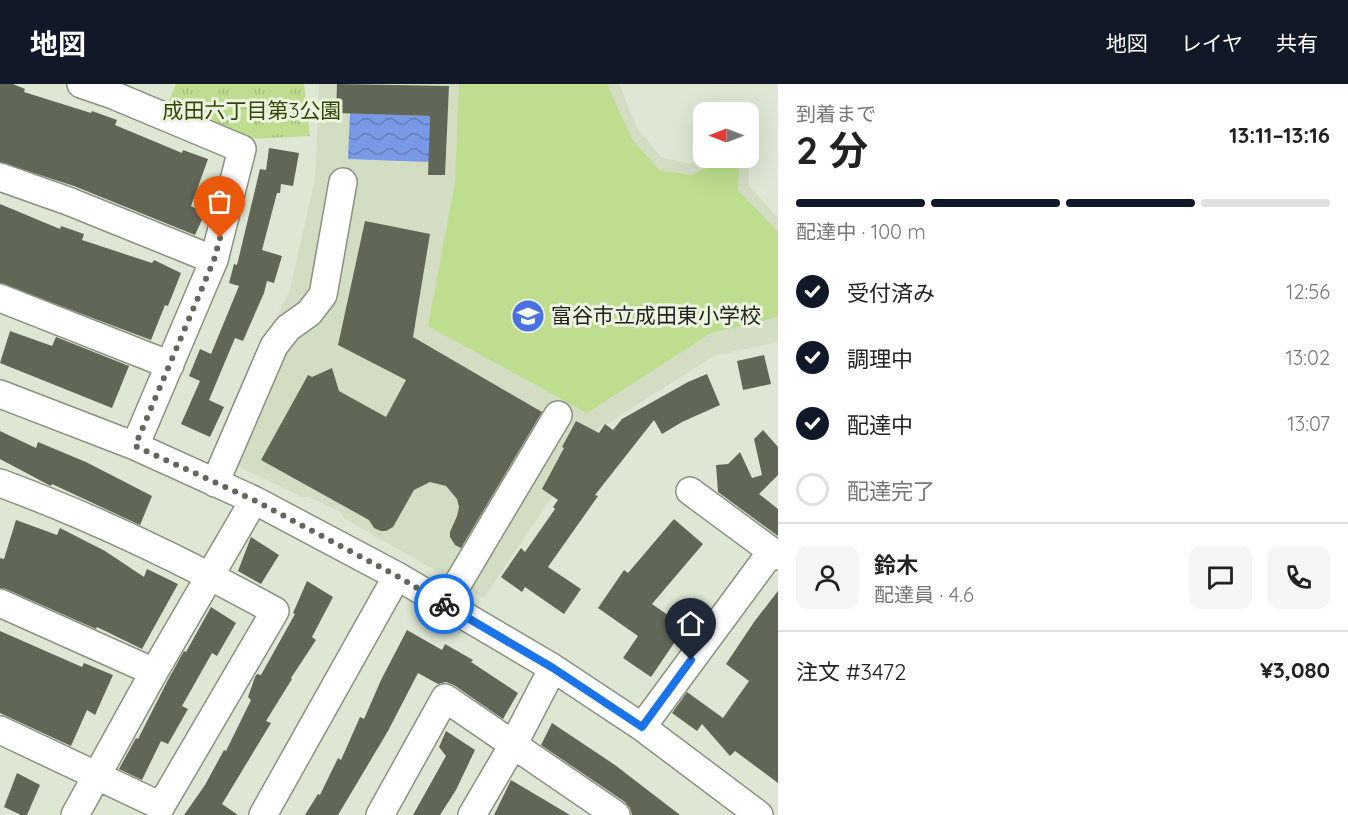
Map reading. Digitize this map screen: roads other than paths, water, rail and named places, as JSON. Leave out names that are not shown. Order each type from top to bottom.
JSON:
[{"type":"street","points":[[81,84],[242,149],[214,260],[135,446]]},
{"type":"street","points":[[0,177],[68,201],[214,260]]},
{"type":"street","points":[[215,483],[274,346],[288,328],[309,313],[323,294],[343,182]]},
{"type":"street","points":[[0,298],[170,365]]},
{"type":"street","points":[[0,394],[135,446],[254,500],[397,576],[553,668],[642,727],[759,815]]},
{"type":"street","points":[[446,604],[558,415]]},
{"type":"street","points":[[0,483],[64,507],[210,575],[275,611],[161,806],[0,730]]},
{"type":"street","points":[[642,727],[775,554],[690,492]]},
{"type":"street","points":[[75,815],[154,672],[254,500]]},
{"type":"street","points":[[263,815],[397,576]]},
{"type":"street","points":[[0,603],[154,672]]},
{"type":"street","points":[[472,815],[513,745],[553,668]]},
{"type":"street","points":[[380,815],[445,698],[616,815]]},
{"type":"water","points":[[350,113],[430,116],[429,162],[348,159]]},
{"type":"place","name":"富谷市立成田東小学校","points":[[528,316]]},
{"type":"park label","name":"成田六丁目第3公園","points":[[252,111]]}]
